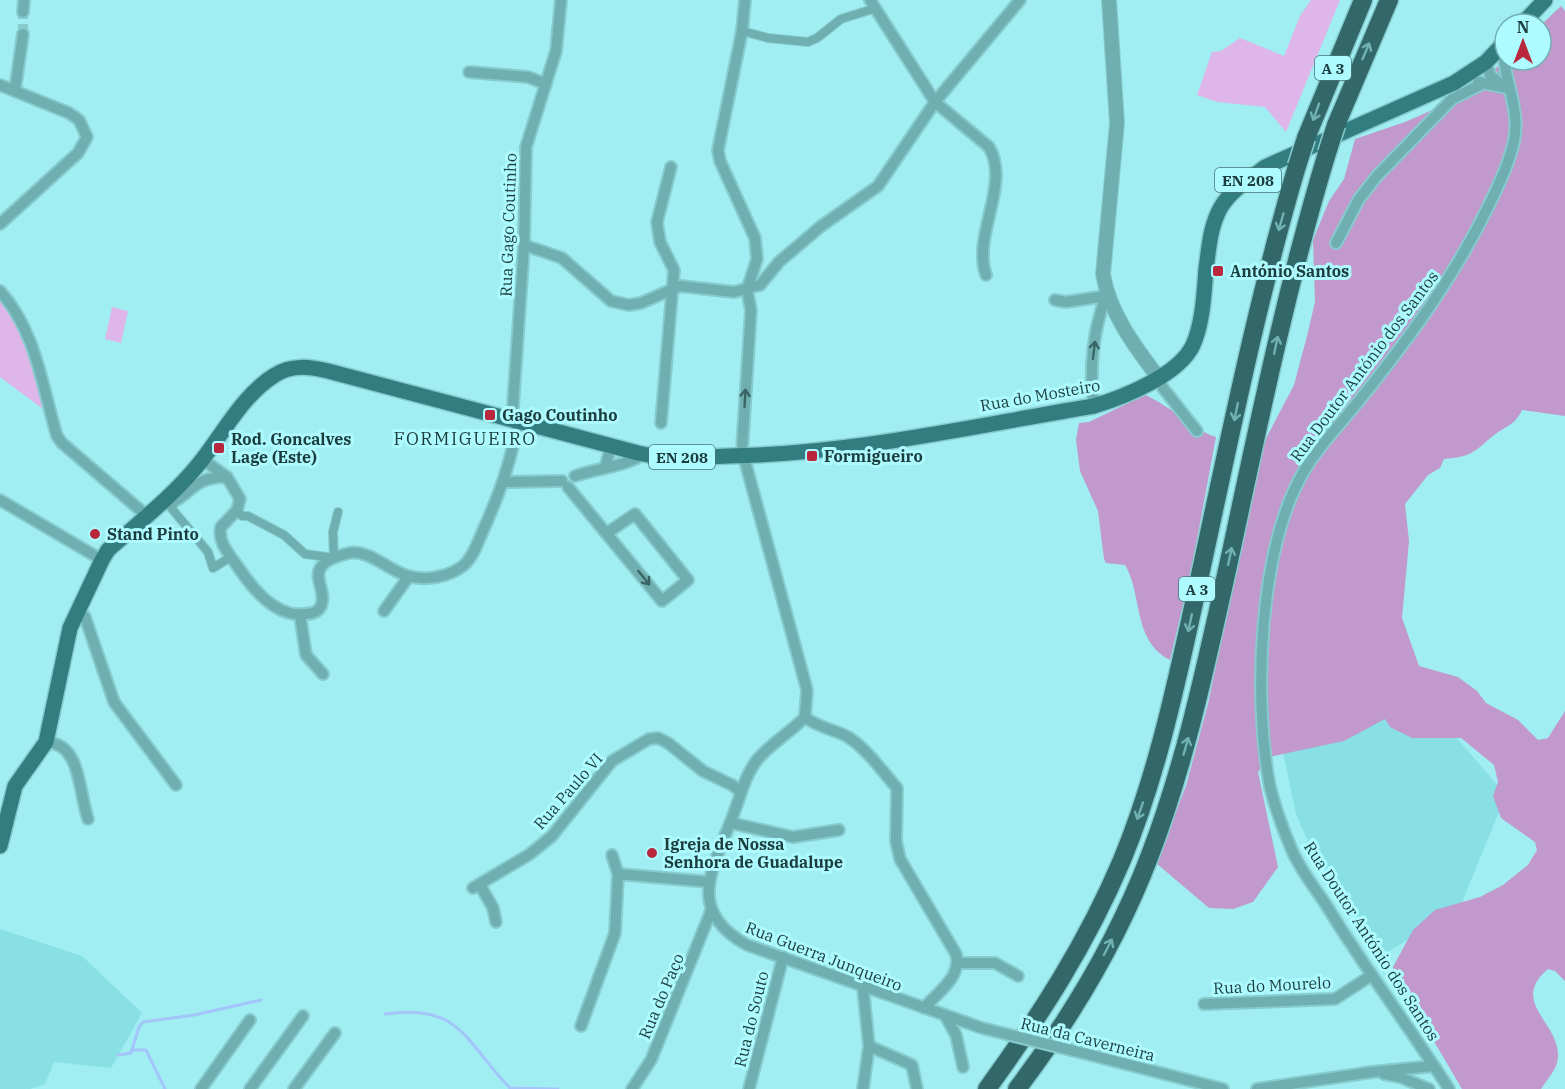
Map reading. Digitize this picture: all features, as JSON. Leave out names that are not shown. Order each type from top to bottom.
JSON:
[{"type":"highway","name":"A 3","points":[[987,1089],[1038,1018],[1082,945],[1122,860],[1150,784],[1188,632],[1269,270],[1306,138],[1363,0]]},
{"type":"highway","name":"A 3","points":[[1017,1089],[1058,1031],[1099,963],[1141,876],[1169,802],[1191,726],[1280,326],[1336,125],[1389,0]]},
{"type":"main road","points":[[1534,12],[1545,0]]},
{"type":"main road","name":"Rua do Mosteiro","points":[[617,449],[665,458],[744,456],[846,448],[1094,406],[1123,397],[1180,363],[1194,344],[1203,300],[1210,234],[1222,206],[1239,187],[1265,167],[1454,83],[1486,62],[1493,55]]},
{"type":"main road","name":"EN 208","points":[[0,846],[15,786],[46,742],[66,641],[78,609],[102,560],[108,550],[159,508],[262,384],[276,374],[291,368],[308,367],[328,371],[617,449]]},
{"type":"street","points":[[24,0],[24,12]]},
{"type":"street","name":"Rua Gago Coutinho","points":[[409,576],[436,577],[465,565],[475,549],[505,482],[515,420],[524,245],[526,147],[556,51],[561,0]]},
{"type":"street","points":[[711,911],[709,882],[717,852],[731,823],[741,792],[758,760],[805,717],[807,690],[744,456],[750,310],[747,291],[757,259],[754,238],[720,161],[718,150],[745,0]]},
{"type":"street","points":[[524,245],[562,258],[611,301],[619,304],[641,303],[672,288],[687,286],[734,292],[747,291],[759,285],[779,262],[837,213],[878,186],[935,102],[1020,0]]},
{"type":"street","points":[[1109,0],[1117,123],[1103,274],[1106,296],[1163,388],[1197,431]]},
{"type":"street","points":[[741,31],[768,38],[808,42],[817,38],[841,19],[873,4],[935,102],[989,147],[995,157],[997,168],[984,258],[986,275]]},
{"type":"street","points":[[15,90],[23,34]]},
{"type":"street","name":"Rua Doutor António dos Santos","points":[[1486,62],[1490,75],[1507,84]]},
{"type":"street","points":[[469,72],[528,77],[546,84]]},
{"type":"street","name":"Rua Doutor António dos Santos","points":[[1449,1089],[1292,852],[1271,790],[1263,736],[1261,695],[1274,547],[1282,517],[1307,466],[1394,357],[1445,287],[1470,245],[1498,187],[1514,143],[1515,110],[1507,84],[1506,72]]},
{"type":"street","points":[[1454,83],[1507,84]]},
{"type":"street","points":[[1336,243],[1359,199],[1377,176],[1452,99],[1484,83]]},
{"type":"street","points":[[0,85],[69,112],[79,120],[87,137],[78,153],[0,224]]},
{"type":"street","points":[[661,423],[674,270],[660,242],[657,222],[671,167]]},
{"type":"street","points":[[0,291],[10,302],[33,345],[57,436],[62,444],[159,508],[172,508],[208,552],[213,568],[231,557]]},
{"type":"street","points":[[1055,300],[1066,302],[1106,296]]},
{"type":"street","points":[[1094,406],[1090,382],[1093,349],[1099,315],[1106,296]]},
{"type":"street","points":[[605,468],[617,449]]},
{"type":"street","points":[[505,482],[575,483],[575,477],[621,466],[637,458],[638,453]]},
{"type":"street","points":[[202,459],[227,477],[240,499],[237,510],[221,527],[219,534],[231,557],[260,596],[275,606],[300,615],[317,611],[324,594],[319,573],[321,567],[334,558],[358,552],[409,576],[384,611]]},
{"type":"street","points":[[159,508],[202,480],[227,477]]},
{"type":"street","points":[[565,484],[662,601],[688,580],[635,514],[607,533]]},
{"type":"street","points":[[0,500],[102,560]]},
{"type":"street","points":[[237,510],[242,516],[249,516],[284,535],[305,554],[334,558]]},
{"type":"street","points":[[334,558],[333,532],[338,512]]},
{"type":"street","points":[[78,609],[85,617],[114,702],[176,784]]},
{"type":"street","points":[[300,615],[306,655],[323,674]]},
{"type":"street","points":[[805,717],[858,745],[897,788],[896,841],[900,860],[956,954],[958,963],[956,974],[924,1008]]},
{"type":"street","name":"Rua Paulo VI","points":[[496,922],[493,908],[476,886],[530,854],[552,836],[612,761],[649,739],[658,738],[668,743],[703,771],[741,792]]},
{"type":"street","points":[[46,742],[58,742],[69,751],[88,819]]},
{"type":"street","points":[[731,823],[794,837],[839,830]]},
{"type":"street","points":[[581,1026],[615,933],[618,874],[612,855]]},
{"type":"street","points":[[618,874],[709,882]]},
{"type":"street","name":"Rua Guerra Junqueiro","points":[[711,911],[734,937],[863,988],[946,1016]]},
{"type":"street","name":"Rua do Paço","points":[[632,1089],[651,1060],[711,911]]},
{"type":"street","name":"Rua do Souto","points":[[749,1089],[783,957]]},
{"type":"street","points":[[958,963],[995,963],[1018,976]]},
{"type":"street","name":"Rua do Mourelo","points":[[1204,1004],[1335,999],[1372,975]]},
{"type":"street","points":[[863,988],[869,1046],[863,1089]]},
{"type":"street","points":[[250,1089],[303,1016]]},
{"type":"street","points":[[946,1016],[956,1035],[963,1067]]},
{"type":"street","name":"Rua da Caverneira","points":[[946,1016],[982,1028],[1223,1089]]},
{"type":"street","points":[[201,1089],[250,1020]]},
{"type":"street","points":[[294,1089],[335,1033]]},
{"type":"street","points":[[869,1046],[912,1065],[917,1089]]},
{"type":"street","points":[[1257,1089],[1372,1072],[1434,1066]]},
{"type":"street","points":[[1372,1072],[1400,1077],[1429,1089]]},
{"type":"shaded area","points":[[1311,0],[1340,0],[1286,132],[1265,107],[1217,102],[1197,95],[1212,52],[1221,51],[1240,38],[1284,56],[1300,16]]},
{"type":"shaded area","points":[[1561,6],[1565,11],[1565,416],[1522,410],[1513,422],[1472,453],[1444,459],[1440,468],[1428,475],[1405,504],[1409,541],[1402,618],[1419,666],[1458,677],[1477,691],[1486,703],[1518,720],[1538,740],[1548,738],[1565,711],[1565,981],[1555,971],[1548,969],[1537,981],[1533,992],[1534,1002],[1556,1044],[1558,1061],[1541,1089],[1462,1089],[1422,1021],[1395,989],[1393,967],[1413,930],[1435,910],[1480,897],[1503,885],[1528,865],[1537,850],[1535,842],[1501,818],[1493,796],[1498,782],[1494,765],[1461,738],[1412,738],[1390,727],[1385,719],[1344,741],[1269,757],[1258,772],[1278,867],[1253,902],[1233,909],[1209,908],[1156,863],[1186,786],[1208,704],[1261,448],[1294,385],[1307,336],[1315,302],[1313,240],[1329,201],[1344,179],[1355,139],[1405,122],[1471,93],[1493,71],[1553,72],[1553,14]]},
{"type":"shaded area","points":[[0,296],[34,364],[43,409],[0,377]]},
{"type":"shaded area","points":[[112,307],[128,311],[121,343],[105,339]]},
{"type":"shaded area","points":[[1145,395],[1216,437],[1192,566],[1170,660],[1149,641],[1140,616],[1131,577],[1125,565],[1106,563],[1104,559],[1098,511],[1080,471],[1076,440],[1079,423],[1089,422]]},
{"type":"shaded area","points":[[1385,655],[1506,795],[1460,907],[1383,955],[1310,846],[1296,814],[1281,743]]},
{"type":"shaded area","points":[[0,929],[82,956],[142,1013],[111,1068],[54,1062],[45,1084],[30,1089],[0,1089]]},
{"type":"waterway","points":[[118,1055],[131,1053],[139,1027],[143,1022],[194,1015],[261,1000]]},
{"type":"waterway","points":[[385,1014],[410,1012],[430,1014],[446,1020],[471,1041],[510,1088],[558,1089]]},
{"type":"waterway","points":[[133,1050],[146,1050],[165,1089]]},
{"type":"tunnel","points":[[23,12],[23,34]]},
{"type":"place","name":"António Santos","points":[[1218,271]]},
{"type":"place","name":"Gago Coutinho","points":[[490,415]]},
{"type":"place","name":"Rod. Goncalves Lage (Este)","points":[[219,448]]},
{"type":"place","name":"Formigueiro","points":[[812,456]]},
{"type":"place","name":"Stand Pinto","points":[[95,534]]},
{"type":"place","name":"Igreja de Nossa Senhora de Guadalupe","points":[[652,853]]},
{"type":"district","name":"FORMIGUEIRO","points":[[465,438]]}]
